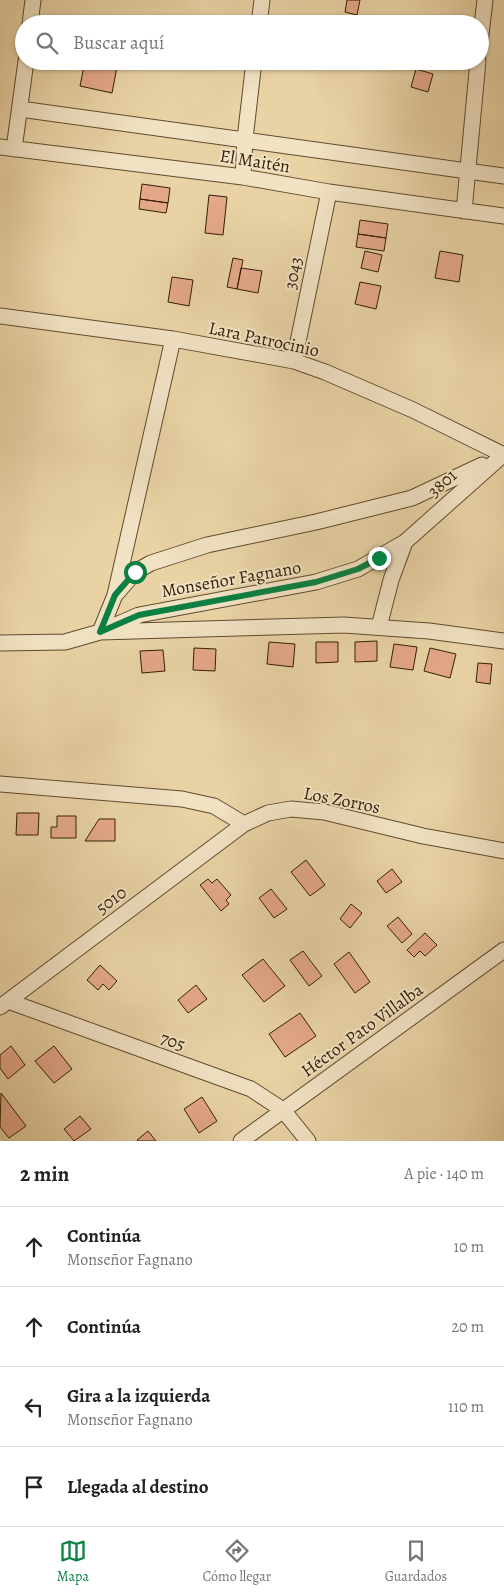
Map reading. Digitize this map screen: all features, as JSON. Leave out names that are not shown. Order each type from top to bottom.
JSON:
[{"type":"street","points":[[31,15],[33,0]]},
{"type":"street","points":[[260,15],[262,0]]},
{"type":"street","points":[[483,15],[485,0]]},
{"type":"street","points":[[7,148],[20,109],[25,70]]},
{"type":"street","points":[[243,177],[245,139],[253,70]]},
{"type":"street","points":[[464,211],[477,70]]},
{"type":"street","name":"El Maitén","points":[[20,109],[504,176]]},
{"type":"street","name":"El Maitén","points":[[7,148],[243,177],[330,192],[504,216]]},
{"type":"street","name":"3043","points":[[294,361],[330,192]]},
{"type":"street","name":"Lara Patrocinio","points":[[0,316],[172,339],[294,361],[325,372],[413,410],[504,455]]},
{"type":"street","points":[[172,339],[115,595],[100,632],[344,625],[429,631],[504,641]]},
{"type":"street","name":"Monseñor Fagnano","points":[[115,595],[135,572],[151,563],[207,545],[316,522],[412,498],[442,486],[504,455]]},
{"type":"street","name":"3801","points":[[405,542],[504,455]]},
{"type":"street","points":[[379,627],[391,580],[405,542]]},
{"type":"street","name":"Monseñor Fagnano","points":[[0,643],[65,642],[100,632],[139,615],[316,582],[358,569],[405,542]]},
{"type":"street","points":[[0,784],[182,799],[214,806],[244,824]]},
{"type":"street","name":"Los Zorros","points":[[244,824],[268,813],[292,809],[324,812],[423,836],[504,851]]},
{"type":"street","name":"5010","points":[[4,1004],[244,824]]},
{"type":"street","name":"Héctor Pato Villalba","points":[[241,1141],[504,950]]},
{"type":"street","name":"705","points":[[4,1004],[251,1089],[282,1110],[308,1141]]},
{"type":"building","points":[[347,0],[360,0],[357,15],[345,12]]},
{"type":"building","points":[[83,70],[116,70],[112,93],[80,86]]},
{"type":"building","points":[[416,70],[433,74],[428,92],[411,87]]},
{"type":"building","points":[[142,184],[170,188],[168,203],[140,199]]},
{"type":"building","points":[[209,195],[227,197],[223,235],[205,233]]},
{"type":"building","points":[[140,199],[168,203],[166,213],[139,209]]},
{"type":"building","points":[[360,220],[388,224],[386,238],[358,234]]},
{"type":"building","points":[[358,234],[386,238],[384,251],[356,247]]},
{"type":"building","points":[[365,251],[382,255],[378,272],[361,268]]},
{"type":"building","points":[[440,251],[463,255],[459,282],[435,278]]},
{"type":"building","points":[[233,258],[243,260],[237,289],[227,287]]},
{"type":"building","points":[[241,268],[262,271],[258,293],[237,289]]},
{"type":"building","points":[[172,277],[193,280],[189,306],[168,302]]},
{"type":"building","points":[[360,282],[381,286],[376,309],[355,304]]},
{"type":"building","points":[[377,641],[377,661],[355,662],[355,642]]},
{"type":"building","points":[[269,642],[295,644],[293,667],[267,664]]},
{"type":"building","points":[[316,642],[338,642],[338,662],[316,663]]},
{"type":"building","points":[[394,644],[417,647],[413,670],[390,667]]},
{"type":"building","points":[[194,648],[216,649],[215,671],[193,670]]},
{"type":"building","points":[[430,648],[456,654],[450,678],[424,671]]},
{"type":"building","points":[[163,650],[165,671],[142,673],[140,651]]},
{"type":"building","points":[[478,663],[492,664],[490,684],[476,682]]},
{"type":"building","points":[[17,813],[39,813],[38,835],[16,835]]},
{"type":"building","points":[[57,816],[76,816],[76,838],[51,838],[51,827],[57,827]]},
{"type":"building","points":[[99,819],[115,819],[115,841],[85,841]]},
{"type":"building","points":[[306,860],[325,885],[310,896],[291,872]]},
{"type":"building","points":[[392,869],[402,882],[386,893],[377,881]]},
{"type":"building","points":[[208,879],[212,883],[217,879],[231,895],[226,900],[229,904],[221,911],[200,885]]},
{"type":"building","points":[[271,889],[287,909],[274,918],[259,898]]},
{"type":"building","points":[[351,904],[362,913],[350,928],[340,919]]},
{"type":"building","points":[[398,917],[412,934],[402,943],[387,926]]},
{"type":"building","points":[[425,933],[437,945],[425,956],[420,951],[414,957],[407,950]]},
{"type":"building","points":[[303,951],[322,976],[309,986],[290,960]]},
{"type":"building","points":[[349,952],[370,982],[355,993],[334,964]]},
{"type":"building","points":[[263,959],[285,986],[264,1002],[242,975]]},
{"type":"building","points":[[100,965],[117,981],[109,990],[103,984],[98,990],[87,980]]},
{"type":"building","points":[[196,985],[207,999],[188,1013],[178,1000]]},
{"type":"building","points":[[300,1013],[316,1036],[285,1057],[269,1034]]},
{"type":"building","points":[[11,1046],[25,1065],[8,1079],[0,1068],[0,1055]]},
{"type":"building","points":[[54,1046],[72,1069],[54,1083],[35,1061]]},
{"type":"building","points":[[1,1093],[26,1126],[9,1138],[0,1127]]},
{"type":"building","points":[[202,1097],[217,1121],[199,1133],[184,1109]]},
{"type":"building","points":[[80,1116],[91,1129],[74,1141],[64,1129]]},
{"type":"building","points":[[148,1131],[156,1141],[137,1140]]},
{"type":"route","points":[[135,572],[115,595],[100,632],[139,615],[215,603],[316,582],[358,569],[379,558]]}]
